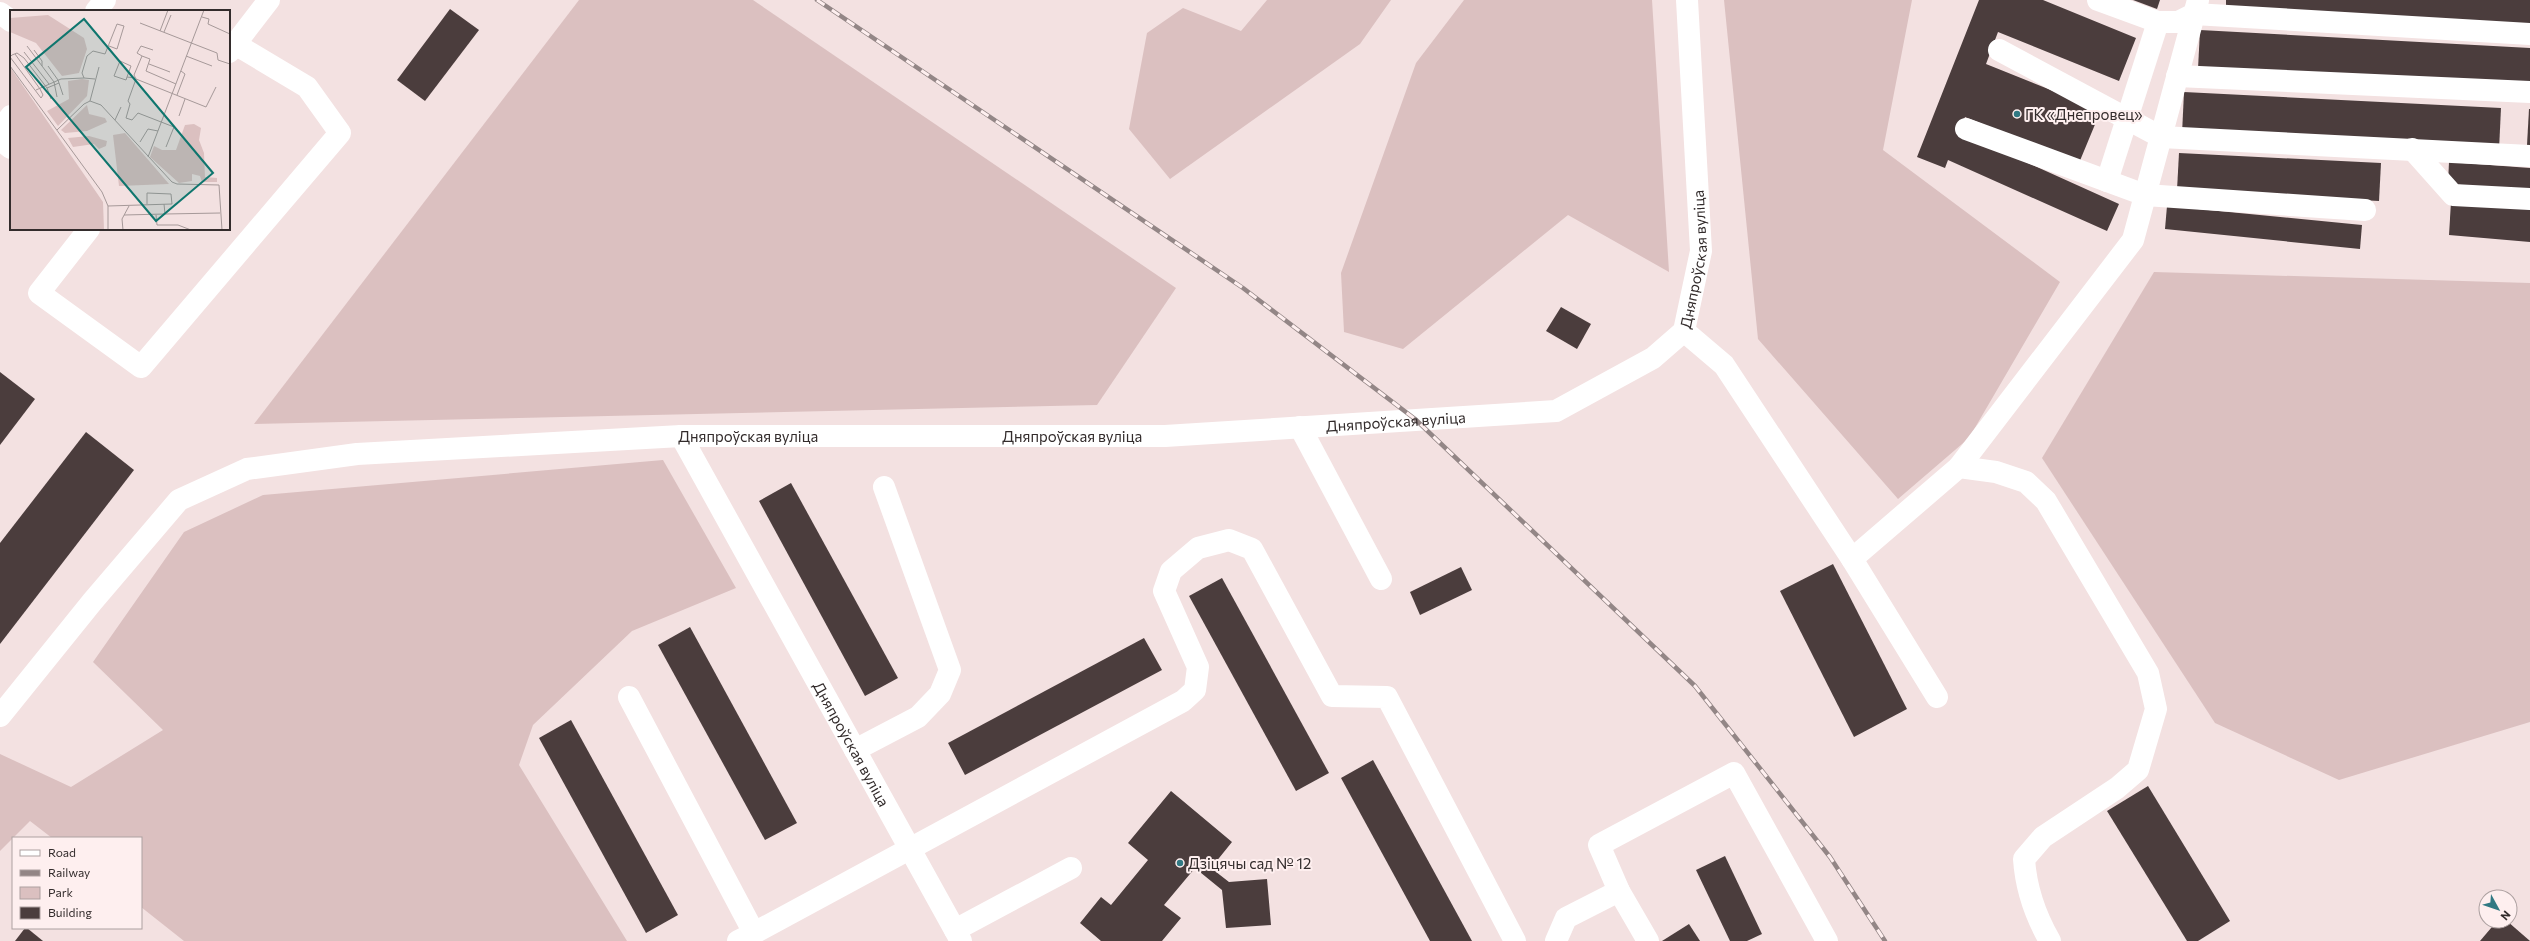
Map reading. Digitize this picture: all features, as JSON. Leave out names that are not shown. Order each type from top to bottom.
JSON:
[{"type":"street","points":[[97,10],[105,0]]},
{"type":"street","points":[[88,230],[39,293],[141,367],[340,133],[307,87],[232,48],[269,0]]},
{"type":"street","name":"Дняпроўская вуліца","points":[[958,935],[681,436],[1165,436],[1556,411],[1652,358],[1684,330],[1701,251],[1687,0]]},
{"type":"street","points":[[2098,0],[2158,22],[2178,22],[2196,7],[2530,34]]},
{"type":"street","points":[[1852,559],[1959,467],[2133,240],[2196,7]]},
{"type":"street","points":[[0,13],[10,20]]},
{"type":"street","points":[[2107,181],[2158,22]]},
{"type":"street","points":[[1999,50],[2161,136],[2530,156]]},
{"type":"street","points":[[2177,76],[2530,92]]},
{"type":"street","points":[[0,130],[10,117]]},
{"type":"street","points":[[1966,129],[2145,196],[2365,210]]},
{"type":"street","points":[[0,140],[10,147]]},
{"type":"street","points":[[2412,149],[2453,195],[2530,199]]},
{"type":"street","points":[[1684,330],[1724,365],[1852,559],[1936,697]]},
{"type":"street","points":[[1300,427],[1381,579]]},
{"type":"street","points":[[0,716],[92,602],[180,500],[247,469],[357,454],[681,436]]},
{"type":"street","points":[[1959,467],[1996,472],[2026,482],[2046,501],[2148,673],[2156,709],[2138,770],[2117,788],[2043,837],[2024,859],[2025,882],[2038,921],[2050,941]]},
{"type":"street","points":[[855,750],[918,717],[940,694],[950,670],[884,487]]},
{"type":"street","points":[[629,697],[746,937],[1183,701],[1196,690],[1198,667],[1164,591],[1171,572],[1198,548],[1229,540],[1252,549],[1332,696],[1387,697],[1515,941]]},
{"type":"street","points":[[1648,941],[1619,891],[1599,846],[1734,773],[1827,941]]},
{"type":"street","points":[[958,935],[1071,868]]},
{"type":"street","points":[[1556,941],[1566,918],[1619,891]]},
{"type":"green space","points":[[579,0],[753,0],[1176,288],[1097,405],[254,424]]},
{"type":"green space","points":[[1267,0],[1391,0],[1360,44],[1170,179],[1129,129],[1147,33],[1183,8],[1241,31]]},
{"type":"green space","points":[[1464,0],[1652,0],[1669,272],[1568,215],[1403,349],[1344,332],[1341,273],[1416,63]]},
{"type":"green space","points":[[1724,0],[1912,0],[1883,150],[2060,282],[1969,438],[1898,499],[1758,339]]},
{"type":"green space","points":[[2154,272],[2530,283],[2530,722],[2339,780],[2215,723],[2042,458]]},
{"type":"green space","points":[[663,460],[736,588],[632,631],[533,725],[519,765],[627,941],[184,941],[142,908],[142,837],[51,837],[30,821],[14,837],[12,837],[12,839],[0,851],[0,754],[71,787],[163,730],[93,662],[184,532],[263,495]]},
{"type":"building","name":"ГК «Днепровец»","points":[[1979,0],[2043,0],[2136,38],[2119,81],[1998,32],[1986,64],[2101,110],[2079,163],[1965,117],[1959,132],[2119,204],[2107,231],[1948,160],[1945,168],[1917,157]]},
{"type":"building","points":[[2133,0],[2160,0],[2157,9]]},
{"type":"building","points":[[2226,0],[2530,0],[2530,31],[2226,15]]},
{"type":"building","points":[[450,9],[479,30],[425,101],[397,80]]},
{"type":"building","points":[[2200,30],[2530,48],[2530,87],[2198,69]]},
{"type":"building","points":[[2184,92],[2501,108],[2499,150],[2182,134]]},
{"type":"building","points":[[2529,109],[2530,145],[2527,145]]},
{"type":"building","points":[[2179,153],[2381,163],[2379,201],[2177,190]]},
{"type":"building","points":[[2449,162],[2530,168],[2530,190],[2448,184]]},
{"type":"building","points":[[2451,202],[2530,208],[2530,242],[2449,235]]},
{"type":"building","points":[[2167,206],[2362,225],[2360,249],[2165,229]]},
{"type":"building","points":[[1561,307],[1591,324],[1577,349],[1546,331]]},
{"type":"building","points":[[0,372],[35,399],[0,445]]},
{"type":"building","points":[[86,432],[134,470],[0,644],[0,543]]},
{"type":"building","points":[[791,483],[898,678],[865,696],[759,501]]},
{"type":"building","points":[[1833,564],[1907,709],[1854,737],[1780,591]]},
{"type":"building","points":[[1461,567],[1472,590],[1420,615],[1410,592]]},
{"type":"building","points":[[1222,578],[1329,773],[1296,791],[1189,596]]},
{"type":"building","points":[[690,627],[797,823],[765,840],[658,645]]},
{"type":"building","points":[[1144,638],[1162,670],[965,775],[948,743]]},
{"type":"building","points":[[571,720],[678,915],[646,933],[539,738]]},
{"type":"building","points":[[1373,760],[1472,941],[1430,941],[1341,778]]},
{"type":"building","points":[[2148,786],[2230,921],[2198,941],[2187,941],[2107,811]]},
{"type":"building","name":"Дзіцячы сад № 12","points":[[1171,791],[1232,842],[1211,868],[1229,882],[1267,879],[1271,925],[1226,928],[1222,890],[1195,868],[1164,905],[1181,918],[1162,941],[1101,941],[1080,923],[1101,897],[1111,905],[1148,860],[1128,843]]},
{"type":"building","points":[[1725,856],[1762,934],[1747,941],[1730,941],[1696,870]]},
{"type":"building","points":[[1689,924],[1700,941],[1662,941]]},
{"type":"building","points":[[24,929],[28,929],[43,941],[15,941]]},
{"type":"building","points":[[2490,929],[2516,929],[2530,941],[2480,941]]},
{"type":"railway","points":[[817,0],[1243,288],[1415,419],[1695,686],[1830,857],[1885,941]]},
{"type":"place","name":"ГК «Днепровец»","points":[[2017,114]]},
{"type":"place","name":"Дзіцячы сад № 12","points":[[1180,863]]}]
